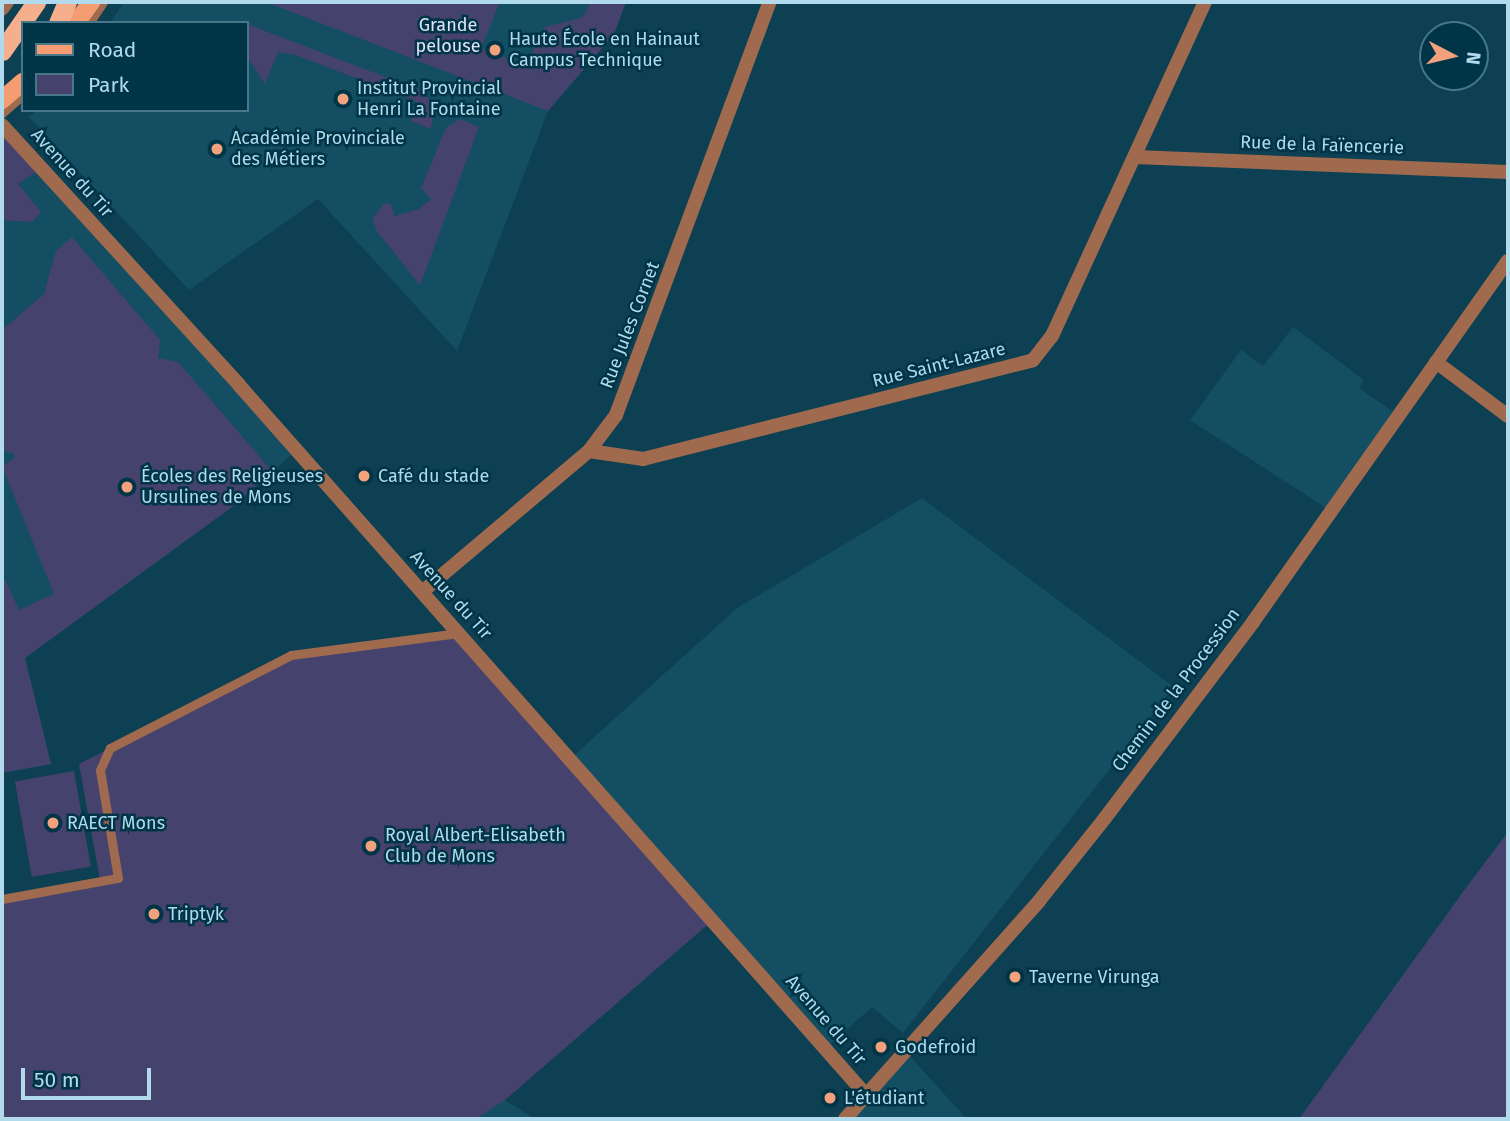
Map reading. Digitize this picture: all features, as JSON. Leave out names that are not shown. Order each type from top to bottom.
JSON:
[{"type":"highway","points":[[23,21],[36,2]]},
{"type":"highway","points":[[37,21],[50,2]]},
{"type":"highway","points":[[59,21],[67,2]]},
{"type":"highway","points":[[2,51],[21,24]]},
{"type":"highway","points":[[2,62],[21,44]]},
{"type":"main road","points":[[77,21],[91,2]]},
{"type":"main road","points":[[2,100],[21,84]]},
{"type":"street","points":[[2,9],[7,2]]},
{"type":"street","name":"Rue Jules Cornet","points":[[422,592],[589,451],[616,415],[647,339],[770,2]]},
{"type":"street","name":"Rue Saint-Lazare","points":[[589,451],[643,459],[1033,360],[1047,347],[1205,2]]},
{"type":"street","name":"Avenue du Tir","points":[[2,125],[459,633],[866,1095]]},
{"type":"street","name":"Rue de la Faïencerie","points":[[1135,157],[1508,172]]},
{"type":"street","name":"Chemin de la Procession","points":[[845,1119],[1021,922],[1105,818],[1253,622],[1508,261]]},
{"type":"street","points":[[1436,362],[1508,415]]},
{"type":"lane","points":[[90,21],[103,2]]},
{"type":"lane","points":[[2,113],[21,97]]},
{"type":"lane","points":[[2,899],[118,878],[100,770],[110,748],[291,655],[459,633]]},
{"type":"shaded area","points":[[124,2],[626,2],[614,34],[548,111],[457,351],[318,199],[189,290],[29,117],[35,112],[248,112],[248,21],[111,21]]},
{"type":"shaded area","name":"Écoles des Religieuses Ursulines de Mons","points":[[41,168],[297,450],[236,504],[25,658],[51,764],[2,773],[2,194]]},
{"type":"shaded area","points":[[1293,327],[1364,380],[1359,388],[1398,415],[1329,510],[1190,420],[1241,350],[1263,366]]},
{"type":"shaded area","points":[[922,498],[1174,687],[903,1033],[872,1007],[826,1048],[570,759],[737,608]]},
{"type":"shaded area","points":[[907,1053],[967,1119],[846,1119]]},
{"type":"shaded area","points":[[505,1100],[535,1119],[476,1119]]},
{"type":"green space","name":"Grande pelouse","points":[[266,2],[500,2],[481,48],[525,66],[545,27],[582,18],[591,2],[626,2],[614,34],[548,111]]},
{"type":"green space","points":[[248,24],[422,91],[434,106],[431,129],[411,121],[418,102],[296,55],[278,52],[265,84],[248,58]]},
{"type":"green space","points":[[460,119],[479,127],[420,285],[376,230],[373,217],[384,204],[390,203],[395,216],[419,209],[431,199],[421,188],[446,128]]},
{"type":"green space","points":[[2,125],[41,168],[18,184],[41,212],[32,222],[2,220]]},
{"type":"green space","name":"Écoles des Religieuses Ursulines de Mons","points":[[72,237],[160,340],[158,358],[178,362],[271,470],[236,504],[25,658],[51,764],[2,773],[2,573],[19,610],[54,594],[2,466],[15,458],[13,453],[2,451],[2,330],[44,294],[56,251]]},
{"type":"green space","name":"Royal Albert-Elisabeth Club de Mons","points":[[459,633],[713,920],[505,1100],[476,1119],[2,1119],[2,899],[100,880],[79,764],[291,655]]},
{"type":"green space","name":"RAECT Mons","points":[[74,771],[91,867],[32,877],[15,781]]},
{"type":"green space","points":[[1508,832],[1508,1119],[1299,1119],[1468,885]]},
{"type":"place","name":"Haute École en Hainaut Campus Technique","points":[[495,50]]},
{"type":"place","name":"Institut Provincial Henri La Fontaine","points":[[343,99]]},
{"type":"place","name":"Académie Provinciale des Métiers","points":[[217,149]]},
{"type":"place","name":"Café du stade","points":[[364,476]]},
{"type":"place","name":"Écoles des Religieuses Ursulines de Mons","points":[[127,487]]},
{"type":"place","name":"RAECT Mons","points":[[53,823]]},
{"type":"place","name":"Royal Albert-Elisabeth Club de Mons","points":[[371,846]]},
{"type":"place","name":"Triptyk","points":[[154,914]]},
{"type":"place","name":"Taverne Virunga","points":[[1015,977]]},
{"type":"place","name":"Godefroid","points":[[881,1047]]},
{"type":"place","name":"L'étudiant","points":[[830,1098]]}]
